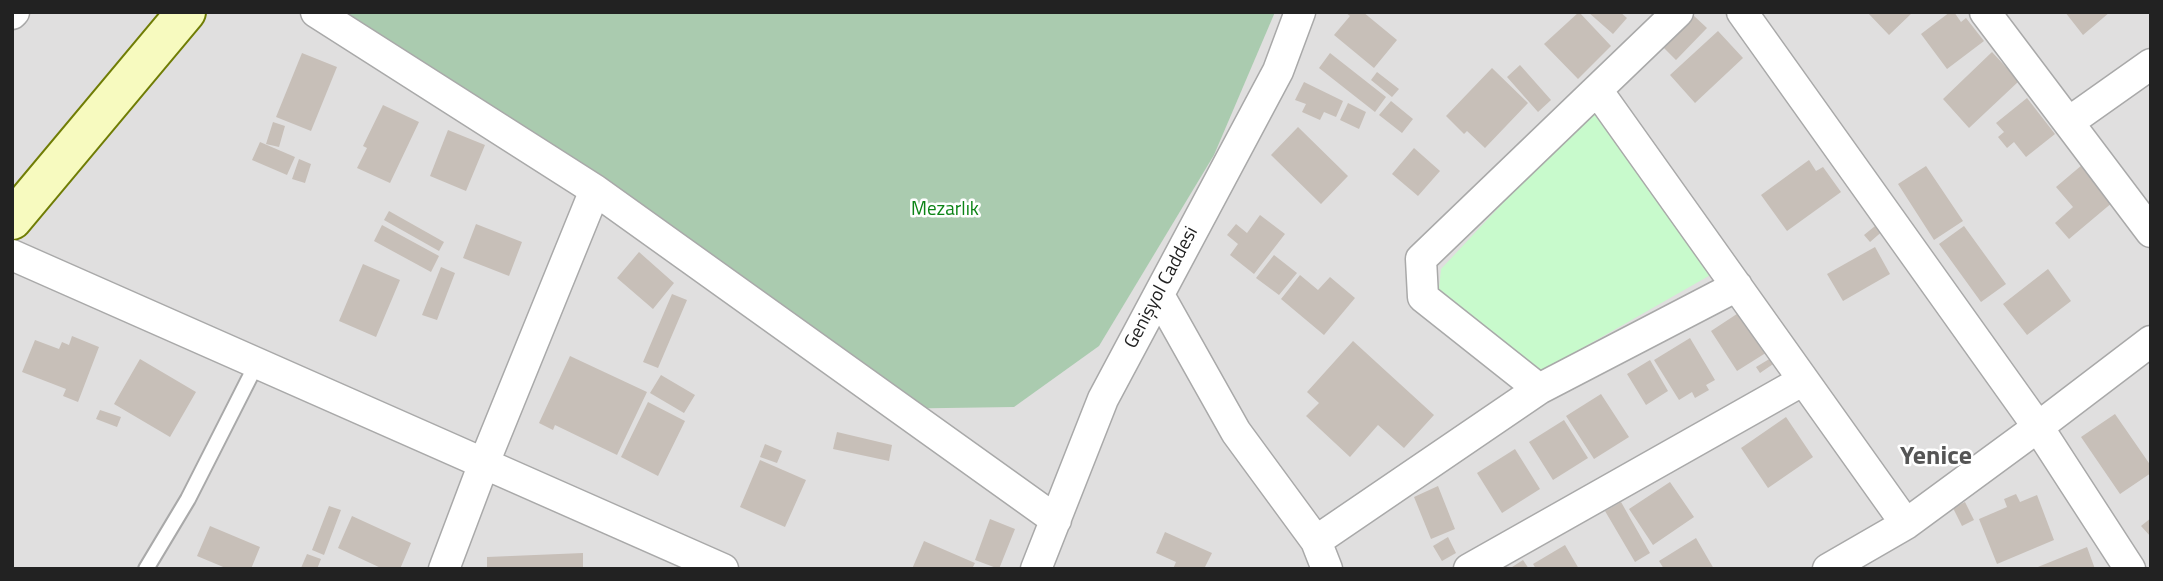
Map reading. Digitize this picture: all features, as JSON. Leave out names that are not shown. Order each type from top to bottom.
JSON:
[{"type":"street","points":[[12,220],[186,12]]},
{"type":"street","points":[[316,12],[595,190],[1056,520]]},
{"type":"street","name":"Genişyol Caddesi","points":[[1036,569],[1102,399],[1278,71],[1300,12]]},
{"type":"street","points":[[1539,389],[1423,297],[1421,259],[1678,12]]},
{"type":"street","points":[[1742,12],[2038,428],[2130,569]]},
{"type":"street","points":[[1985,12],[2151,232]]},
{"type":"street","points":[[2069,122],[2151,64]]},
{"type":"street","points":[[1597,90],[1906,524]]},
{"type":"street","points":[[444,569],[595,190]]},
{"type":"street","points":[[12,254],[484,463],[692,562],[723,569]]},
{"type":"street","points":[[1316,541],[1539,389],[1737,286]]},
{"type":"street","points":[[1159,295],[1236,432],[1316,541],[1327,569]]},
{"type":"street","points":[[1828,569],[1906,524],[2151,341]]},
{"type":"street","points":[[1469,569],[1802,381]]},
{"type":"lane","points":[[146,569],[188,499],[257,363]]},
{"type":"shaded area","points":[[12,12],[2151,12],[2151,569],[12,569]]},
{"type":"green space","name":"Mezarlık","points":[[345,12],[1275,12],[1214,155],[1099,346],[1014,407],[878,409]]},
{"type":"green space","points":[[1592,108],[1714,273],[1542,371],[1439,289],[1441,269]]},
{"type":"building","points":[[1345,12],[1363,12],[1397,40],[1374,68],[1334,35],[1350,16]]},
{"type":"building","points":[[1579,12],[1611,46],[1578,79],[1544,44]]},
{"type":"building","points":[[1588,12],[1620,12],[1627,18],[1613,34]]},
{"type":"building","points":[[1867,12],[1913,12],[1889,35]]},
{"type":"building","points":[[1950,12],[1954,12],[1961,22],[1966,18],[1984,41],[1947,69],[1921,34]]},
{"type":"building","points":[[2065,12],[2110,12],[2083,35]]},
{"type":"building","points":[[1693,15],[1707,28],[1676,60],[1663,47]]},
{"type":"building","points":[[1718,31],[1743,58],[1695,103],[1670,75]]},
{"type":"building","points":[[1992,52],[2019,81],[1969,128],[1943,99]]},
{"type":"building","points":[[302,53],[337,67],[311,131],[276,117]]},
{"type":"building","points":[[1330,53],[1386,97],[1375,112],[1319,68]]},
{"type":"building","points":[[1520,65],[1551,100],[1538,112],[1507,77]]},
{"type":"building","points":[[1492,68],[1528,103],[1485,148],[1467,131],[1464,134],[1446,116]]},
{"type":"building","points":[[1377,72],[1399,89],[1392,97],[1371,80]]},
{"type":"building","points":[[1304,82],[1343,101],[1336,117],[1324,112],[1320,120],[1302,112],[1306,104],[1295,100]]},
{"type":"building","points":[[2027,98],[2055,134],[2026,157],[2014,142],[2007,148],[1998,137],[2004,132],[1996,123]]},
{"type":"building","points":[[1391,101],[1413,119],[1402,133],[1379,115]]},
{"type":"building","points":[[1348,103],[1366,112],[1359,129],[1340,120]]},
{"type":"building","points":[[383,105],[419,122],[390,183],[357,168],[367,148],[363,146]]},
{"type":"building","points":[[273,122],[285,126],[279,147],[266,144]]},
{"type":"building","points":[[1298,127],[1348,176],[1321,204],[1271,155]]},
{"type":"building","points":[[448,130],[485,145],[466,191],[430,176]]},
{"type":"building","points":[[260,142],[295,157],[287,175],[252,160]]},
{"type":"building","points":[[1414,148],[1440,171],[1418,196],[1392,174]]},
{"type":"building","points":[[299,159],[311,164],[305,183],[292,179]]},
{"type":"building","points":[[1809,160],[1816,171],[1823,167],[1841,192],[1787,231],[1761,195]]},
{"type":"building","points":[[2082,165],[2113,202],[2069,239],[2055,223],[2073,207],[2056,187]]},
{"type":"building","points":[[1926,166],[1963,221],[1934,240],[1898,184]]},
{"type":"building","points":[[389,211],[444,242],[439,251],[384,220]]},
{"type":"building","points":[[1260,215],[1285,234],[1254,274],[1230,255],[1238,244],[1227,235],[1236,224],[1247,233]]},
{"type":"building","points":[[1880,222],[1885,229],[1870,242],[1864,235]]},
{"type":"building","points":[[476,224],[522,242],[509,276],[463,258]]},
{"type":"building","points":[[382,225],[439,256],[431,272],[374,241]]},
{"type":"building","points":[[1964,226],[2006,284],[1981,302],[1939,244]]},
{"type":"building","points":[[1875,247],[1890,274],[1843,301],[1827,274]]},
{"type":"building","points":[[639,252],[674,283],[653,309],[617,278]]},
{"type":"building","points":[[1274,255],[1297,273],[1279,295],[1256,278]]},
{"type":"building","points":[[363,264],[400,280],[376,337],[339,321]]},
{"type":"building","points":[[441,267],[455,273],[437,320],[422,315]]},
{"type":"building","points":[[2048,269],[2071,301],[2027,335],[2003,304]]},
{"type":"building","points":[[1300,275],[1318,290],[1330,277],[1355,298],[1324,335],[1281,299]]},
{"type":"building","points":[[672,294],[687,300],[658,368],[643,362]]},
{"type":"building","points":[[1746,308],[1772,349],[1737,371],[1711,331]]},
{"type":"building","points":[[72,336],[99,347],[78,402],[63,396],[66,389],[22,372],[35,340],[59,349],[62,342],[69,345]]},
{"type":"building","points":[[1690,338],[1715,380],[1706,385],[1709,390],[1695,398],[1692,392],[1679,400],[1654,360]]},
{"type":"building","points":[[1353,341],[1434,415],[1404,448],[1378,425],[1350,457],[1306,416],[1319,403],[1307,392]]},
{"type":"building","points":[[1776,355],[1779,360],[1760,373],[1756,367]]},
{"type":"building","points":[[570,356],[647,392],[617,455],[555,425],[553,430],[539,423]]},
{"type":"building","points":[[140,359],[196,392],[170,437],[114,404]]},
{"type":"building","points":[[1650,360],[1668,391],[1646,405],[1627,374]]},
{"type":"building","points":[[661,375],[695,395],[684,413],[650,393]]},
{"type":"building","points":[[1601,394],[1629,437],[1594,459],[1566,416]]},
{"type":"building","points":[[648,402],[685,421],[658,476],[621,457]]},
{"type":"building","points":[[100,410],[121,417],[117,427],[96,419]]},
{"type":"building","points":[[2115,414],[2151,466],[2151,473],[2120,494],[2081,437]]},
{"type":"building","points":[[1786,417],[1813,457],[1768,488],[1741,448]]},
{"type":"building","points":[[1564,420],[1588,458],[1553,480],[1529,442]]},
{"type":"building","points":[[837,432],[892,445],[889,461],[833,449]]},
{"type":"building","points":[[765,444],[782,451],[777,463],[760,457]]},
{"type":"building","points":[[1515,449],[1540,489],[1502,513],[1477,473]]},
{"type":"building","points":[[760,460],[806,480],[785,527],[740,507]]},
{"type":"building","points":[[1670,482],[1694,517],[1653,545],[1629,509]]},
{"type":"building","points":[[1438,486],[1455,529],[1431,539],[1414,497]]},
{"type":"building","points":[[2016,494],[2020,502],[2037,495],[2054,540],[1997,564],[1979,519],[2007,507],[2004,499]]},
{"type":"building","points":[[1621,502],[1650,553],[1635,562],[1605,511]]},
{"type":"building","points":[[1965,502],[1974,520],[1962,526],[1953,508]]},
{"type":"building","points":[[329,506],[341,510],[324,555],[312,550]]},
{"type":"building","points":[[352,516],[411,543],[400,569],[383,569],[338,548]]},
{"type":"building","points":[[2151,518],[2151,537],[2141,526]]},
{"type":"building","points":[[990,519],[1015,529],[999,569],[975,560]]},
{"type":"building","points":[[210,526],[260,547],[251,569],[228,569],[197,556]]},
{"type":"building","points":[[1165,532],[1212,553],[1204,569],[1173,569],[1176,562],[1156,553]]},
{"type":"building","points":[[1448,537],[1456,553],[1442,561],[1433,546]]},
{"type":"building","points":[[1696,538],[1714,569],[1664,569],[1659,561]]},
{"type":"building","points":[[924,541],[975,563],[972,569],[912,569]]},
{"type":"building","points":[[1565,545],[1579,569],[1536,569],[1533,564]]},
{"type":"building","points":[[2087,547],[2095,569],[2033,569]]},
{"type":"building","points":[[583,553],[583,569],[487,569],[487,557]]},
{"type":"building","points":[[307,554],[321,559],[317,569],[301,568]]},
{"type":"building","points":[[1523,560],[1529,569],[1509,569]]},
{"type":"district","name":"Yenice","points":[[1936,458]]}]
